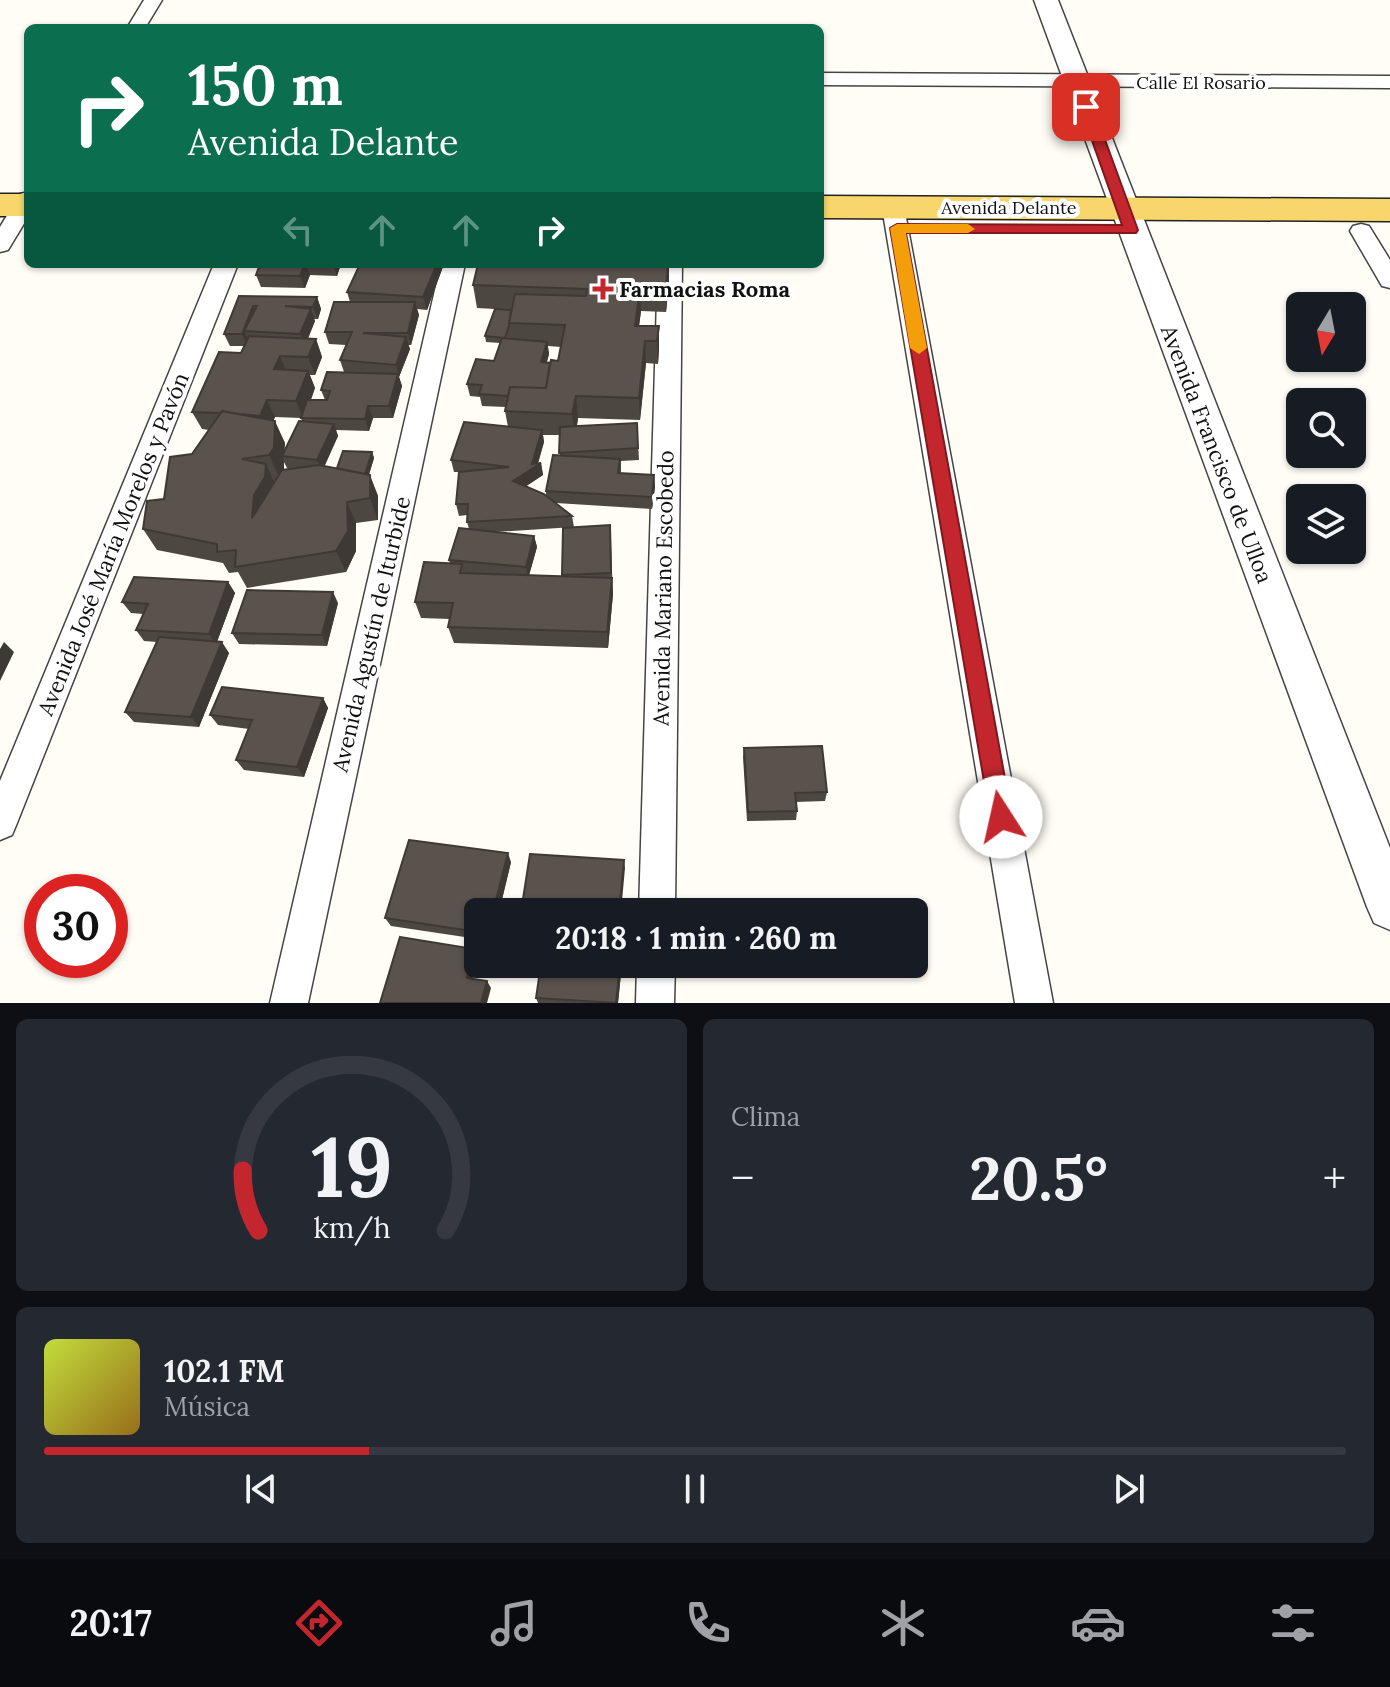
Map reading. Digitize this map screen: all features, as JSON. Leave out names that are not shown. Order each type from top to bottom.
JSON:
[{"type":"main road","name":"Avenida Delante","points":[[824,208],[895,218]]},
{"type":"main road","name":"Avenida Delante","points":[[824,227],[895,218],[1127,219],[1390,210]]},
{"type":"main road","name":"Avenida Delante","points":[[1127,219],[1376,231]]},
{"type":"street","points":[[138,24],[153,0]]},
{"type":"street","name":"Avenida Francisco de Ulloa","points":[[1046,0],[1390,907]]},
{"type":"street","name":"Calle El Rosario","points":[[824,79],[1390,82]]},
{"type":"street","points":[[895,218],[1034,1003]]},
{"type":"street","points":[[1376,231],[1390,280]]},
{"type":"street","name":"Avenida José María Morelos y Pavón","points":[[0,823],[224,268]]},
{"type":"street","name":"Avenida Agustín de Iturbide","points":[[289,1003],[452,268]]},
{"type":"street","name":"Avenida Mariano Escobedo","points":[[657,898],[670,268]]},
{"type":"street","points":[[655,1003],[656,978]]},
{"type":"building","points":[[259,268],[303,268],[300,276],[256,275]]},
{"type":"building","points":[[358,268],[435,268],[423,297],[347,292]]},
{"type":"building","points":[[477,268],[668,268],[666,289],[640,288],[635,326],[659,326],[657,341],[645,341],[639,398],[576,396],[572,414],[505,411],[510,387],[546,388],[551,360],[558,361],[565,325],[509,323],[515,294],[586,296],[587,289],[473,285]]},
{"type":"building","points":[[239,296],[317,297],[313,307],[285,306],[311,309],[300,334],[244,331],[257,306],[253,306],[242,334],[224,334]]},
{"type":"building","points":[[334,302],[415,302],[408,333],[363,333],[406,337],[396,365],[340,360],[352,332],[325,332]]},
{"type":"building","points":[[495,309],[511,310],[505,338],[485,336]]},
{"type":"building","points":[[249,336],[316,339],[308,357],[280,356],[274,369],[308,371],[296,401],[267,400],[260,416],[222,411],[192,412],[219,352],[241,353]]},
{"type":"building","points":[[502,338],[547,342],[541,362],[550,363],[546,388],[510,387],[508,396],[479,394],[482,385],[467,384],[476,359],[494,361]]},
{"type":"building","points":[[327,372],[398,374],[389,406],[368,406],[365,419],[301,418],[307,400],[327,400],[330,391],[321,390]]},
{"type":"building","points":[[222,411],[275,421],[274,448],[269,455],[242,459],[266,464],[265,477],[254,495],[252,518],[282,470],[319,465],[370,475],[370,498],[347,502],[348,531],[336,551],[235,567],[236,550],[217,552],[217,544],[143,529],[147,501],[164,499],[170,457],[192,454]]},
{"type":"building","points":[[299,421],[334,424],[317,460],[282,456]]},
{"type":"building","points":[[464,422],[542,430],[532,464],[541,463],[513,481],[544,494],[572,516],[467,522],[468,504],[456,504],[459,472],[509,467],[451,460]]},
{"type":"building","points":[[637,423],[638,448],[559,453],[560,427]]},
{"type":"building","points":[[343,451],[372,452],[365,474],[337,468]]},
{"type":"building","points":[[553,455],[620,459],[618,473],[654,475],[652,497],[546,491]]},
{"type":"building","points":[[610,525],[611,573],[562,575],[563,528]]},
{"type":"building","points":[[459,528],[534,536],[526,567],[449,560]]},
{"type":"building","points":[[424,562],[462,564],[460,573],[612,578],[607,632],[448,627],[453,603],[415,602]]},
{"type":"building","points":[[134,577],[228,582],[209,634],[136,630],[148,604],[122,602]]},
{"type":"building","points":[[247,590],[333,592],[322,635],[232,633]]},
{"type":"building","points":[[159,637],[222,642],[191,717],[125,712]]},
{"type":"building","points":[[222,687],[323,698],[297,767],[236,760],[252,720],[210,715]]},
{"type":"building","points":[[822,746],[827,792],[795,793],[797,811],[748,812],[744,748]]},
{"type":"building","points":[[409,840],[508,853],[497,898],[464,898],[464,930],[385,918]]},
{"type":"building","points":[[530,854],[624,860],[620,898],[523,898]]},
{"type":"building","points":[[400,937],[464,947],[464,978],[487,981],[481,1003],[380,1003]]},
{"type":"building","points":[[539,978],[619,978],[616,1003],[536,998]]},
{"type":"slow traffic","points":[[919,348],[897,228],[968,229]]},
{"type":"place","name":"Farmacias Roma","points":[[603,289]]},
{"type":"route","points":[[1001,817],[897,228],[1131,230],[1086,107]]}]
